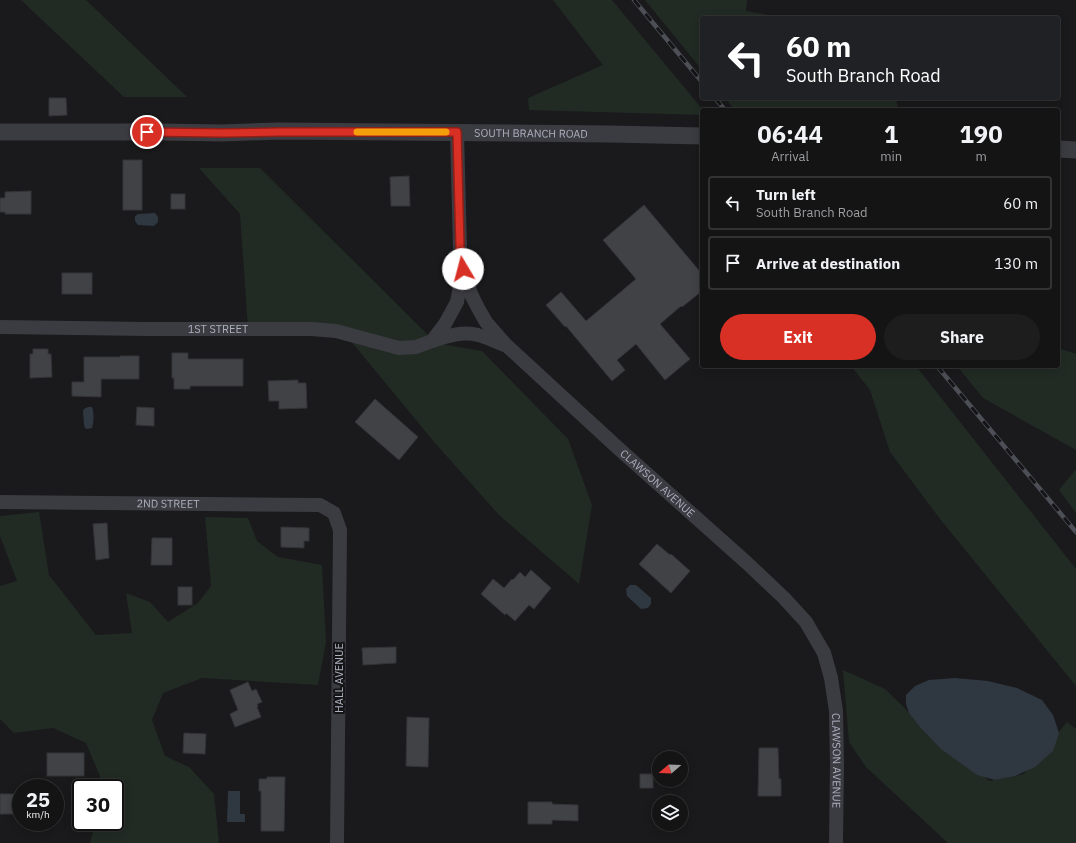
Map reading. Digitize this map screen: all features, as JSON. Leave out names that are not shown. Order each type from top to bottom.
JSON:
[{"type":"street","name":"SOUTH BRANCH ROAD","points":[[0,132],[457,132],[695,136]]},
{"type":"street","name":"CLAWSON AVENUE","points":[[457,132],[460,248],[463,269],[471,294],[486,322],[506,345],[618,448],[747,563],[806,622],[824,653],[832,678],[836,711],[836,843]]},
{"type":"street","points":[[1060,149],[1076,150]]},
{"type":"street","points":[[432,341],[446,324],[457,302],[463,269]]},
{"type":"street","name":"1ST STREET","points":[[0,327],[311,329],[336,331],[399,348],[416,347],[450,335],[468,334],[479,335],[506,345]]},
{"type":"street","name":"2ND STREET","points":[[0,502],[320,505],[334,513]]},
{"type":"street","name":"HALL AVENUE","points":[[334,513],[340,530],[337,843]]},
{"type":"shaded area","points":[[21,0],[86,0],[187,97],[124,97]]},
{"type":"shaded area","points":[[553,0],[612,0],[701,108],[700,108],[700,115],[529,110],[528,98],[603,65]]},
{"type":"shaded area","points":[[645,0],[747,0],[746,11],[773,16],[700,16],[700,68]]},
{"type":"shaded area","points":[[727,100],[896,100],[898,108],[733,108]]},
{"type":"shaded area","points":[[199,168],[260,168],[436,343],[482,351],[568,439],[592,505],[579,584],[499,515],[435,443],[341,329],[248,328],[240,214]]},
{"type":"shaded area","points":[[155,213],[158,217],[158,222],[154,226],[138,225],[135,221],[135,216],[138,214]]},
{"type":"shaded area","points":[[1060,349],[1076,354],[1076,450],[983,398],[959,368],[1060,368]]},
{"type":"shaded area","points":[[853,368],[918,368],[1076,569],[1076,686],[940,519],[890,452],[870,390]]},
{"type":"shaded area","points":[[88,407],[92,407],[93,420],[92,428],[87,429],[84,425],[83,411]]},
{"type":"shaded area","points":[[1076,469],[1076,513],[1059,490]]},
{"type":"shaded area","points":[[39,512],[49,575],[96,635],[132,633],[126,593],[150,602],[168,622],[198,603],[211,586],[205,517],[248,518],[257,541],[278,557],[322,565],[326,642],[318,685],[202,678],[163,693],[152,720],[165,756],[189,767],[214,794],[219,843],[90,843],[93,831],[124,831],[124,779],[101,779],[86,743],[53,728],[14,733],[0,719],[0,586],[17,581],[0,536],[0,516]]},
{"type":"shaded area","points":[[630,585],[636,585],[651,598],[651,604],[648,608],[641,609],[627,596],[626,589]]},
{"type":"shaded area","points":[[843,670],[885,689],[947,749],[990,781],[1024,774],[1067,722],[1076,729],[1076,843],[948,843],[866,767],[849,742]]},
{"type":"shaded area","points":[[955,678],[988,681],[1017,688],[1042,700],[1053,715],[1059,733],[1053,751],[1035,767],[1015,776],[995,780],[977,775],[941,749],[909,713],[906,704],[906,695],[915,686],[929,680]]},
{"type":"shaded area","points":[[228,791],[240,791],[240,814],[245,814],[245,822],[227,822]]},
{"type":"building","points":[[49,98],[66,98],[67,115],[49,116]]},
{"type":"building","points":[[123,160],[142,160],[142,210],[123,210]]},
{"type":"building","points":[[409,176],[410,206],[391,206],[390,177]]},
{"type":"building","points":[[31,191],[31,214],[5,214],[5,212],[0,212],[0,198],[5,198],[5,192]]},
{"type":"building","points":[[171,194],[185,194],[185,209],[171,209]]},
{"type":"building","points":[[644,205],[700,272],[700,293],[660,324],[690,359],[665,380],[636,344],[617,360],[625,370],[612,381],[566,326],[565,327],[546,305],[561,292],[586,321],[636,279],[603,240]]},
{"type":"building","points":[[62,273],[92,273],[92,294],[62,294]]},
{"type":"building","points":[[33,349],[48,349],[48,354],[51,354],[52,377],[30,378],[30,354],[33,354]]},
{"type":"building","points":[[172,353],[188,353],[188,359],[243,359],[243,386],[190,386],[190,389],[174,389],[174,378],[172,378]]},
{"type":"building","points":[[139,356],[139,379],[101,379],[101,397],[72,396],[72,382],[84,382],[84,357]]},
{"type":"building","points":[[298,380],[298,383],[306,383],[307,408],[279,409],[279,401],[269,401],[268,381]]},
{"type":"building","points":[[375,399],[418,437],[399,460],[355,422]]},
{"type":"building","points":[[137,407],[154,408],[154,426],[136,425]]},
{"type":"building","points":[[107,523],[109,558],[96,560],[93,524]]},
{"type":"building","points":[[281,527],[309,528],[309,541],[304,541],[304,548],[281,547]]},
{"type":"building","points":[[152,538],[172,538],[172,565],[151,565]]},
{"type":"building","points":[[657,544],[690,571],[671,593],[639,564]]},
{"type":"building","points":[[531,570],[551,588],[534,609],[529,605],[515,621],[506,613],[505,615],[481,594],[493,579],[504,588],[520,572],[525,577]]},
{"type":"building","points":[[178,587],[192,587],[192,605],[178,605]]},
{"type":"building","points":[[396,647],[396,663],[363,665],[362,648]]},
{"type":"building","points":[[248,682],[252,691],[256,689],[262,702],[257,704],[261,717],[235,727],[230,714],[238,710],[230,690]]},
{"type":"building","points":[[407,717],[429,718],[428,767],[406,766]]},
{"type":"building","points":[[184,733],[206,734],[205,754],[183,753]]},
{"type":"building","points":[[759,748],[778,748],[781,796],[758,796]]},
{"type":"building","points":[[47,753],[84,753],[84,776],[47,776]]},
{"type":"building","points":[[640,774],[652,774],[653,788],[640,788]]},
{"type":"building","points":[[267,777],[285,777],[284,831],[261,831],[261,791],[259,791],[259,779],[267,779]]},
{"type":"building","points":[[0,794],[12,794],[12,814],[0,814]]},
{"type":"building","points":[[528,802],[552,802],[552,804],[578,805],[578,821],[552,820],[552,824],[528,824]]},
{"type":"railway","points":[[634,0],[700,80]]},
{"type":"railway","points":[[717,100],[723,108]]},
{"type":"railway","points":[[939,368],[1076,532]]},
{"type":"slow traffic","points":[[357,132],[446,132]]},
{"type":"route","points":[[147,132],[457,132],[460,248],[463,269]]}]
